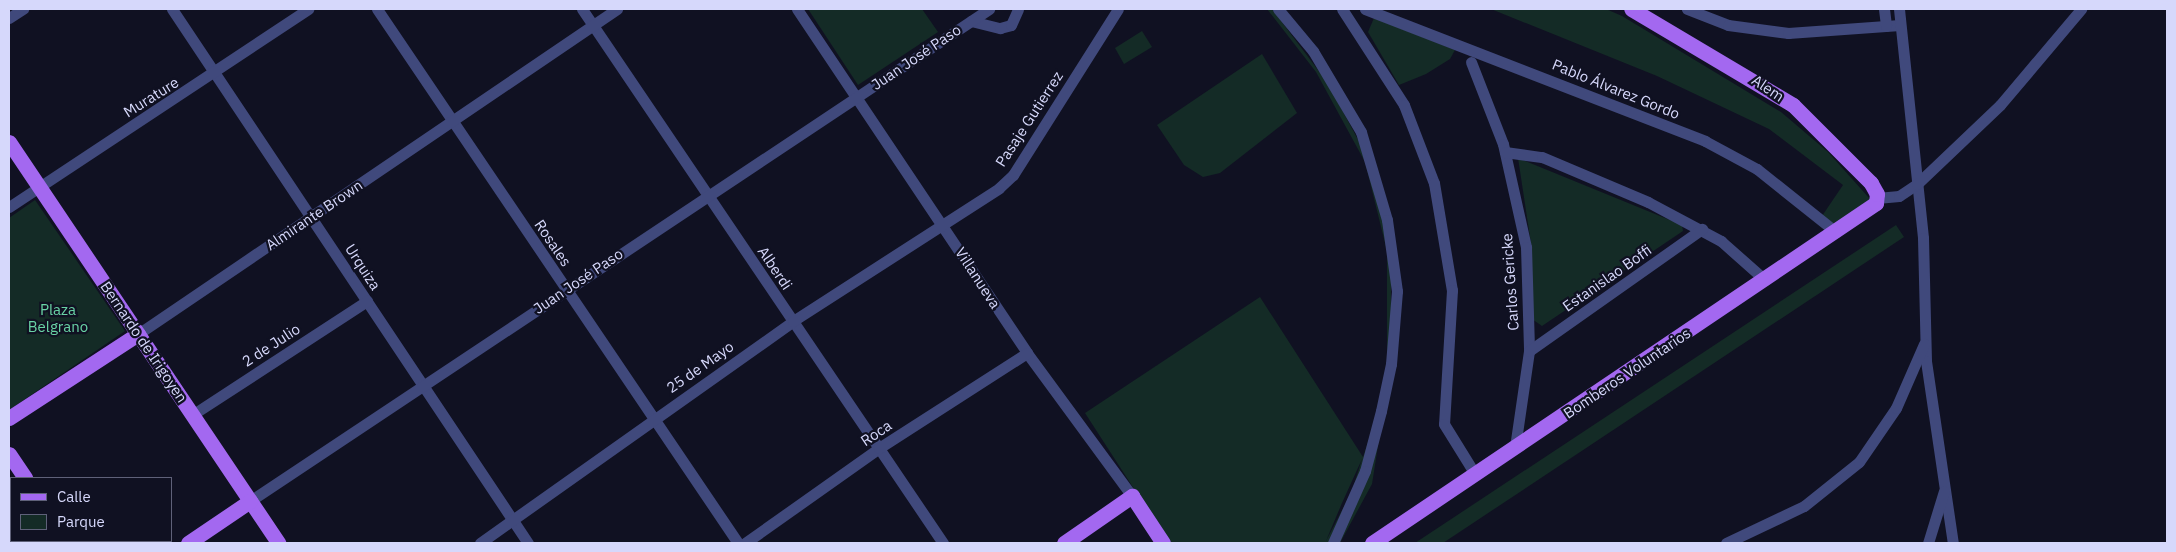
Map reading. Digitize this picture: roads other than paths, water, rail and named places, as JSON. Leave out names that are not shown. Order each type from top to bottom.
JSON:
[{"type":"main road","name":"Alem","points":[[1631,9],[1786,99],[1850,158],[1874,186],[1877,198]]},
{"type":"main road","name":"Bernardo de Irigoyen","points":[[9,142],[278,543]]},
{"type":"main road","name":"Bomberos Voluntarios","points":[[1372,543],[1872,209],[1877,198]]},
{"type":"main road","name":"Almirante Brown","points":[[9,418],[138,334]]},
{"type":"main road","points":[[9,454],[24,477]]},
{"type":"main road","points":[[1064,543],[1132,496]]},
{"type":"main road","name":"Villanueva","points":[[1132,496],[1163,543]]},
{"type":"main road","name":"Juan José Paso","points":[[188,543],[250,501]]},
{"type":"street","points":[[9,18],[23,9]]},
{"type":"street","name":"Urquiza","points":[[172,9],[528,543]]},
{"type":"street","name":"Murature","points":[[9,207],[216,74],[308,9]]},
{"type":"street","name":"Rosales","points":[[377,9],[738,543]]},
{"type":"street","name":"Alberdi","points":[[582,9],[943,543]]},
{"type":"street","name":"Almirante Brown","points":[[138,334],[617,9]]},
{"type":"street","name":"Villanueva","points":[[797,9],[944,226],[1027,353],[1132,496]]},
{"type":"street","name":"Juan José Paso","points":[[250,501],[566,288],[989,9]]},
{"type":"street","name":"Juan José Paso","points":[[971,21],[1000,28],[1011,25],[1018,9]]},
{"type":"street","name":"Pasaje Gutierrez","points":[[944,226],[1012,175],[1118,9]]},
{"type":"street","points":[[1278,9],[1318,58],[1360,132],[1387,220],[1397,291],[1381,411],[1365,471],[1333,543]]},
{"type":"street","points":[[1342,9],[1404,105],[1434,183],[1452,290],[1444,424],[1475,474]]},
{"type":"street","name":"Pablo Álvarez Gordo","points":[[1365,9],[1705,141],[1757,169],[1836,232]]},
{"type":"street","points":[[1687,9],[1728,25],[1788,33],[1900,25]]},
{"type":"street","points":[[1884,9],[1886,26]]},
{"type":"street","points":[[1899,9],[1917,184],[1925,342],[1946,480],[1953,543]]},
{"type":"street","points":[[1877,198],[1899,196],[1917,184],[2000,105],[2081,9]]},
{"type":"street","name":"Carlos Gericke","points":[[1471,62],[1505,152],[1526,248],[1529,352],[1514,448]]},
{"type":"street","points":[[1505,152],[1524,152],[1564,166],[1702,230],[1765,280]]},
{"type":"street","name":"25 de Mayo","points":[[480,543],[793,321],[944,226]]},
{"type":"street","name":"Estanislao Boffi","points":[[1529,352],[1702,230]]},
{"type":"street","name":"2 de Julio","points":[[192,415],[367,300]]},
{"type":"street","points":[[1726,543],[1804,506],[1859,462],[1896,408],[1925,342]]},
{"type":"street","name":"Roca","points":[[745,543],[879,448],[1027,353]]},
{"type":"street","points":[[1928,543],[1946,480]]},
{"type":"park label","name":"Plaza Belgrano","points":[[58,318]]}]
